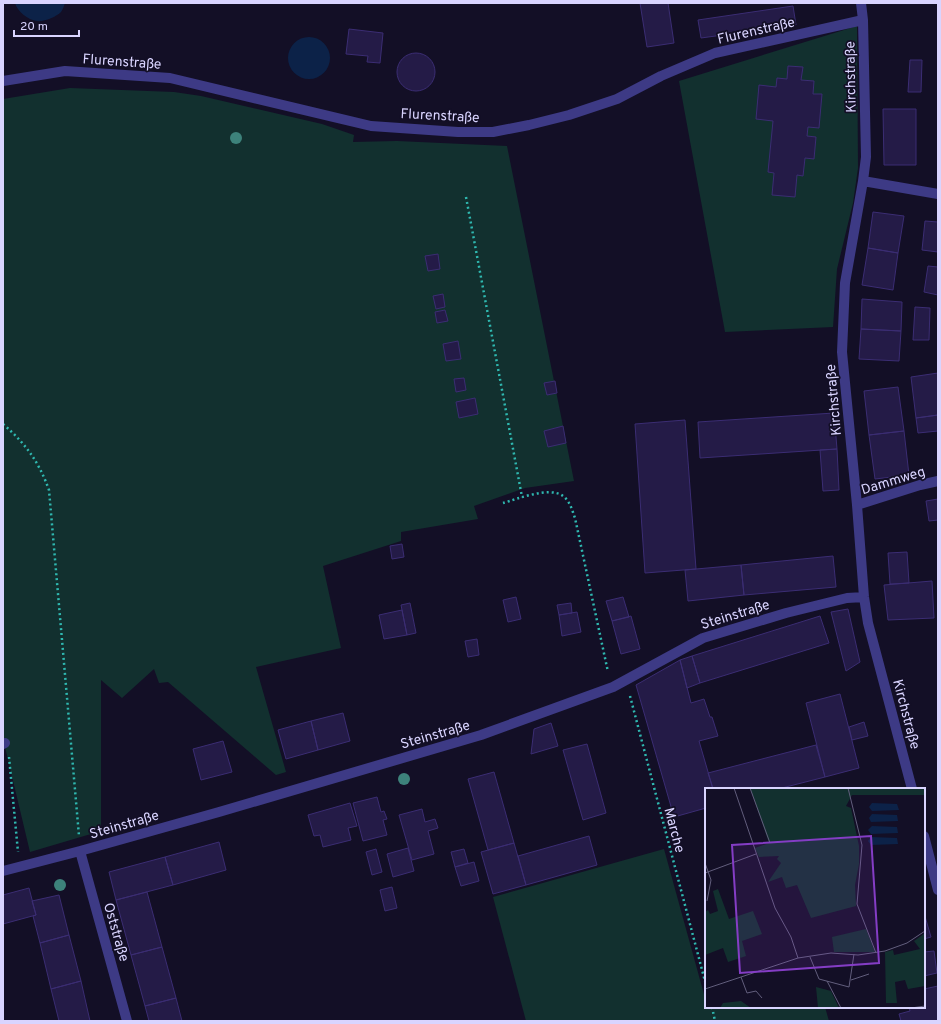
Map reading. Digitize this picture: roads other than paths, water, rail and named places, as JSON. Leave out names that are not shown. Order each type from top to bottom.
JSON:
[{"type":"street","name":"Kirchstraße","points":[[861,3],[863,20],[866,157],[845,283],[842,352],[864,597],[868,623],[912,788]]},
{"type":"street","name":"Flurenstraße","points":[[3,81],[66,71],[170,78],[371,126],[458,132],[493,132],[562,117],[617,99],[661,76],[715,53],[863,20]]},
{"type":"street","points":[[863,181],[938,194]]},
{"type":"street","name":"Dammweg","points":[[857,506],[920,485],[938,481]]},
{"type":"street","name":"Steinstraße","points":[[3,871],[219,812],[481,735],[613,687],[703,638],[786,613],[847,598],[864,597]]},
{"type":"street","points":[[925,840],[938,890]]},
{"type":"street","name":"Oststraße","points":[[80,851],[127,1021]]},
{"type":"water","points":[[15,3],[65,3],[59,14],[50,19],[40,21],[30,19],[23,15]]},
{"type":"water","points":[[309,37],[324,43],[330,58],[324,73],[309,79],[294,73],[288,58],[294,43]]}]
